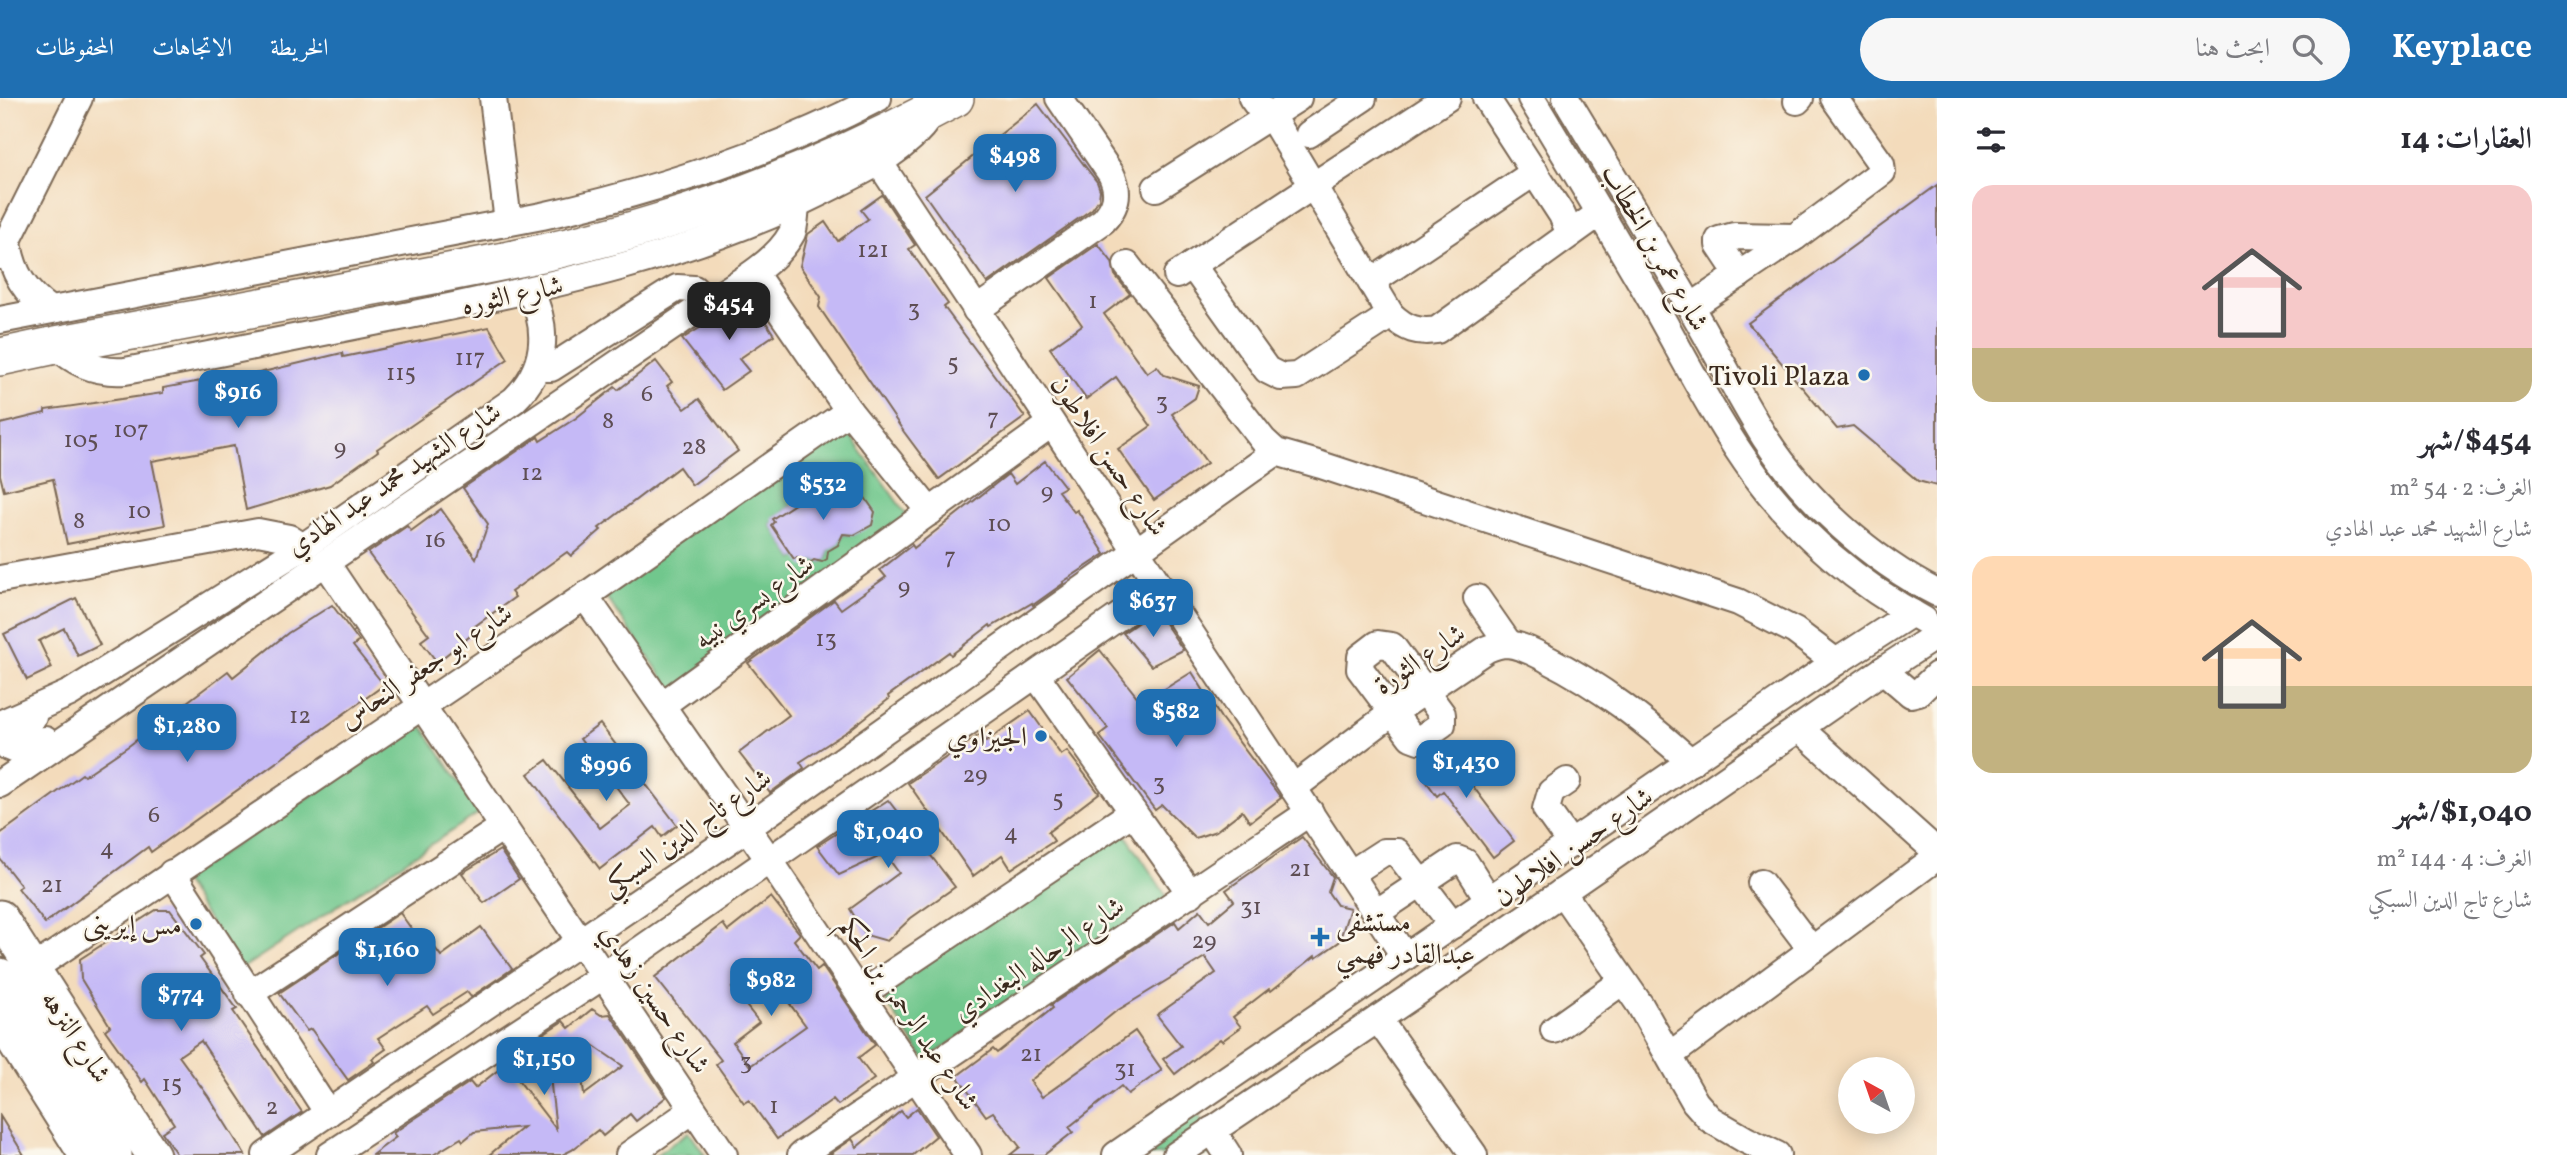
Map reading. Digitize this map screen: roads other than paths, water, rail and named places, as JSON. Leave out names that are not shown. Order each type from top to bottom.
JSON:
[{"type":"highway","name":"شارع الثوره","points":[[0,358],[53,328],[512,260],[613,236],[702,209],[788,177],[868,142],[945,103]]},
{"type":"main road","name":"شارع النزهه","points":[[0,917],[153,1155]]},
{"type":"main road","points":[[0,975],[116,1155]]},
{"type":"main road","points":[[0,1020],[86,1155]]},
{"type":"main road","points":[[0,1060],[60,1155]]},
{"type":"street","points":[[53,328],[20,282],[10,256],[4,249],[79,98]]},
{"type":"street","points":[[493,98],[508,222]]},
{"type":"street","name":"شارع الثوره","points":[[0,320],[53,328],[611,200],[691,176],[779,144],[878,98]]},
{"type":"street","points":[[976,310],[1103,221],[1115,204],[1117,194],[1111,174],[1059,98]]},
{"type":"street","points":[[1252,98],[1258,106],[1271,107]]},
{"type":"street","points":[[1156,188],[1271,107],[1298,98]]},
{"type":"street","points":[[1391,315],[1297,376],[1281,377],[1267,370],[1185,270],[1447,98]]},
{"type":"street","points":[[1486,98],[1562,215],[1570,234]]},
{"type":"street","name":"شارع عمر بن الخطاب","points":[[1531,98],[1601,212],[1731,440],[1756,476],[1810,538],[1868,585],[1912,614],[1937,626]]},
{"type":"street","name":"شارع عمر بن الخطاب","points":[[1566,98],[1766,439],[1833,517],[1908,579],[1937,593]]},
{"type":"street","points":[[1690,307],[1795,237],[1882,172],[1881,164],[1834,98]]},
{"type":"street","points":[[1309,134],[1360,100],[1381,141]]},
{"type":"street","name":"شارع الثوره","points":[[53,328],[82,365],[103,371],[125,371],[530,291],[607,272],[663,256],[796,205],[879,162],[905,144],[945,103]]},
{"type":"street","points":[[1271,107],[1313,186],[1391,315],[1412,330],[1437,330],[1601,212]]},
{"type":"street","name":"شارع حسن افلاطون","points":[[879,162],[1407,956]]},
{"type":"street","points":[[1371,282],[1535,172]]},
{"type":"street","name":"شارع الشهيد محمد عبد الهادي","points":[[0,784],[707,303],[754,274],[793,232],[796,205]]},
{"type":"street","points":[[1739,275],[1719,245],[1719,240],[1734,236],[1795,237]]},
{"type":"street","points":[[1127,265],[1263,440],[1276,452],[1321,464],[1738,601],[1795,631],[1836,662]]},
{"type":"street","points":[[754,274],[849,411],[930,512]]},
{"type":"street","points":[[540,361],[546,368],[551,368],[677,288],[694,289],[707,303]]},
{"type":"street","name":"شارع الشهيد محمد عبد الهادي","points":[[0,724],[70,693],[303,547],[514,400],[530,382],[540,361],[543,326],[530,291]]},
{"type":"street","name":"شارع ابو جعفر النحاس","points":[[34,968],[584,596],[849,411]]},
{"type":"street","name":"شارع يسري نبيه","points":[[662,705],[1051,424]]},
{"type":"street","name":"شارع تاج الدين السبكي","points":[[266,1155],[747,828],[1276,452]]},
{"type":"street","points":[[0,579],[258,532],[289,538],[303,547]]},
{"type":"street","name":"شارع حسين زهدي","points":[[326,563],[724,1155]]},
{"type":"street","points":[[330,1155],[603,976],[1160,588]]},
{"type":"street","name":"شارع عبد الرحمن بن الحكم","points":[[584,596],[770,861],[968,1155]]},
{"type":"street","points":[[1477,598],[1508,644]]},
{"type":"street","name":"شارع حسن افلاطون","points":[[1116,1155],[1836,662],[1912,614]]},
{"type":"street","name":"شارع حسن افلاطون","points":[[1177,1155],[1937,635]]},
{"type":"street","points":[[1378,644],[1392,646],[1442,714],[1443,721],[1419,740],[1411,737],[1392,713],[1359,666],[1361,657],[1378,644]]},
{"type":"street","name":"شارع الثورة","points":[[1293,788],[1392,713],[1486,649],[1499,644],[1533,652],[1597,687],[1649,724],[1691,762]]},
{"type":"street","points":[[1883,670],[1911,694],[1919,692],[1937,675]]},
{"type":"street","points":[[1036,675],[1191,894]]},
{"type":"street","points":[[40,707],[30,720],[9,736],[9,747],[20,752],[40,740],[61,742]]},
{"type":"street","points":[[1799,728],[1937,852]]},
{"type":"street","points":[[1567,781],[1551,792],[1546,809],[1564,848],[1570,887],[1695,1102],[1710,1119],[1777,1155]]},
{"type":"street","points":[[860,995],[1133,812]]},
{"type":"street","name":"شارع الرحاله البغدادي","points":[[801,1155],[1310,812]]},
{"type":"street","points":[[249,994],[503,827]]},
{"type":"street","points":[[1350,874],[1384,852],[1393,850],[1401,854],[1452,925]]},
{"type":"street","points":[[1670,1055],[1937,857]]},
{"type":"street","points":[[1376,913],[1453,860],[1462,860],[1489,900]]},
{"type":"street","points":[[172,873],[327,1113]]},
{"type":"street","points":[[1760,883],[1812,950]]},
{"type":"street","points":[[1407,956],[1444,974]]},
{"type":"street","points":[[1407,956],[1412,996]]},
{"type":"street","points":[[1554,1030],[1623,981]]},
{"type":"street","points":[[1378,1019],[1474,1155]]},
{"type":"street","points":[[629,1155],[693,1110]]},
{"type":"street","points":[[1212,1130],[1227,1155]]},
{"type":"place","name":"Tivoli Plaza","points":[[1864,375]]},
{"type":"place","name":"الجيزاوي","points":[[1041,736]]},
{"type":"place","name":"مس إيرينى","points":[[196,924]]},
{"type":"place","name":"مستشفى عبدالقادر فهمي","points":[[1320,937]]}]
